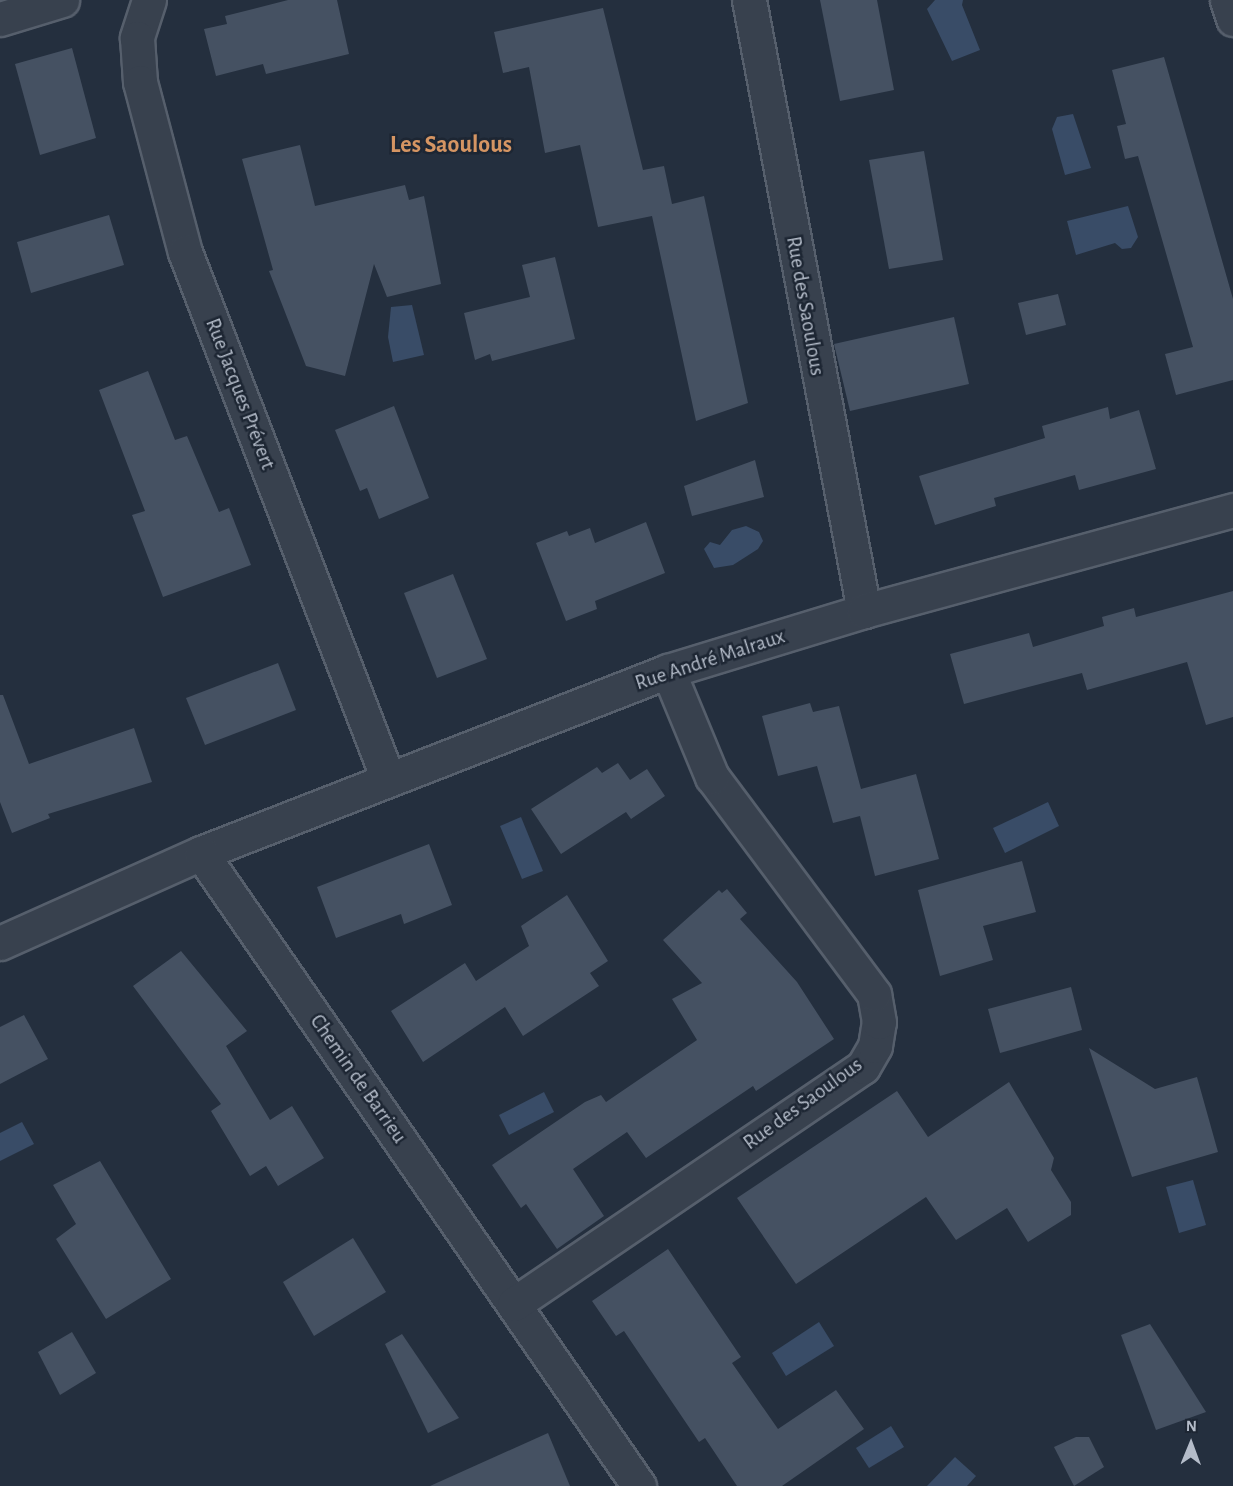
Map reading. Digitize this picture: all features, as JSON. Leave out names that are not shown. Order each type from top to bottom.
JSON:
[{"type":"street","points":[[0,19],[62,0]]},
{"type":"street","name":"Rue Jacques Prévert","points":[[149,0],[137,38],[140,82],[185,252],[388,779]]},
{"type":"street","name":"Rue des Saoulous","points":[[749,0],[864,611]]},
{"type":"street","points":[[1227,0],[1233,19]]},
{"type":"street","name":"Rue André Malraux","points":[[201,853],[668,671],[864,611],[1233,510]]},
{"type":"street","name":"Rue des Saoulous","points":[[514,1304],[863,1067],[875,1046],[879,1022],[874,994],[712,777],[668,671]]},
{"type":"street","points":[[0,943],[201,853]]},
{"type":"street","name":"Chemin de Barrieu","points":[[201,853],[639,1486]]},
{"type":"water","points":[[935,0],[963,0],[962,5],[980,50],[952,61],[927,9]]},
{"type":"water","points":[[1073,114],[1091,168],[1065,175],[1052,129],[1057,117]]},
{"type":"water","points":[[1128,206],[1138,237],[1131,248],[1122,249],[1115,243],[1076,255],[1067,221]]},
{"type":"water","points":[[412,305],[424,355],[393,362],[388,337],[391,307]]},
{"type":"water","points":[[746,526],[759,532],[763,541],[758,549],[733,565],[714,568],[704,549],[710,542],[720,545],[732,530]]},
{"type":"water","points":[[1048,802],[1059,826],[1005,853],[993,828]]},
{"type":"water","points":[[521,817],[543,871],[522,879],[500,826]]},
{"type":"water","points":[[544,1092],[554,1112],[509,1135],[499,1115]]},
{"type":"water","points":[[22,1122],[34,1144],[0,1161],[0,1133]]},
{"type":"water","points":[[1193,1180],[1206,1225],[1179,1233],[1166,1187]]},
{"type":"water","points":[[819,1322],[834,1346],[786,1376],[772,1353]]},
{"type":"water","points":[[891,1426],[904,1447],[869,1468],[856,1448]]},
{"type":"water","points":[[955,1457],[976,1476],[967,1486],[927,1486]]},
{"type":"building","points":[[288,0],[337,0],[349,54],[266,74],[263,64],[216,76],[204,29],[227,24],[225,16]]},
{"type":"building","points":[[820,0],[877,0],[894,90],[840,101]]},
{"type":"building","points":[[603,8],[643,170],[664,166],[672,204],[704,196],[748,403],[696,421],[652,216],[598,227],[580,145],[545,153],[529,67],[503,73],[494,32]]},
{"type":"building","points":[[72,48],[96,138],[40,155],[15,64]]},
{"type":"building","points":[[1164,57],[1233,299],[1233,380],[1176,395],[1165,354],[1193,347],[1138,156],[1125,159],[1117,126],[1126,124],[1112,70]]},
{"type":"building","points":[[300,145],[315,206],[405,185],[409,200],[424,196],[441,284],[387,297],[374,264],[345,376],[306,366],[269,271],[273,270],[242,159]]},
{"type":"building","points":[[924,151],[943,260],[889,269],[869,160]]},
{"type":"building","points":[[109,215],[124,265],[31,293],[17,242]]},
{"type":"building","points":[[555,257],[575,339],[492,361],[490,354],[475,360],[464,313],[530,297],[522,265]]},
{"type":"building","points":[[1058,294],[1066,325],[1026,335],[1018,303]]},
{"type":"building","points":[[954,317],[969,384],[850,411],[834,344]]},
{"type":"building","points":[[148,371],[175,440],[187,436],[219,512],[229,508],[251,565],[163,597],[132,515],[145,511],[99,390]]},
{"type":"building","points":[[394,406],[429,498],[379,519],[367,488],[360,491],[335,430]]},
{"type":"building","points":[[1108,407],[1110,419],[1139,410],[1156,469],[1079,490],[1075,475],[994,498],[996,506],[935,525],[919,476],[1045,438],[1042,426]]},
{"type":"building","points":[[755,460],[764,497],[692,516],[684,486]]},
{"type":"building","points":[[646,522],[665,573],[595,601],[597,609],[566,621],[536,543],[567,531],[569,536],[590,528],[595,543]]},
{"type":"building","points":[[453,574],[487,659],[437,678],[404,593]]},
{"type":"building","points":[[1233,591],[1233,717],[1206,725],[1187,662],[1087,690],[1082,673],[964,704],[950,654],[1029,633],[1033,647],[1104,626],[1102,617],[1134,608],[1136,617]]},
{"type":"building","points":[[278,663],[296,710],[205,745],[186,698]]},
{"type":"building","points":[[0,695],[3,695],[29,764],[134,728],[152,782],[48,814],[50,818],[12,833],[0,802]]},
{"type":"building","points":[[810,703],[813,712],[839,706],[861,789],[916,774],[939,859],[875,876],[860,816],[833,823],[817,766],[778,776],[762,716]]},
{"type":"building","points":[[618,763],[630,780],[647,769],[665,796],[631,819],[626,812],[561,854],[531,809],[597,767],[602,773]]},
{"type":"building","points":[[429,844],[452,905],[404,924],[401,914],[336,938],[317,887]]},
{"type":"building","points":[[1022,861],[1036,912],[983,926],[993,960],[940,976],[918,890]]},
{"type":"building","points":[[727,889],[747,913],[740,919],[797,982],[834,1039],[756,1091],[753,1086],[646,1158],[627,1132],[573,1169],[604,1216],[557,1249],[526,1204],[521,1208],[492,1165],[585,1102],[601,1095],[606,1102],[697,1040],[672,999],[702,983],[663,940],[719,890],[722,893]]},
{"type":"building","points":[[567,895],[608,961],[590,973],[599,986],[523,1036],[505,1007],[423,1062],[391,1011],[465,963],[476,981],[529,946],[521,926]]},
{"type":"building","points":[[181,951],[247,1031],[226,1046],[270,1120],[292,1106],[324,1158],[278,1186],[266,1166],[250,1176],[211,1111],[221,1104],[133,986]]},
{"type":"building","points":[[1071,987],[1082,1030],[1000,1053],[988,1009]]},
{"type":"building","points":[[24,1015],[48,1059],[0,1084],[0,1027]]},
{"type":"building","points":[[1089,1048],[1155,1089],[1197,1077],[1218,1152],[1132,1177]]},
{"type":"building","points":[[1009,1082],[1054,1158],[1051,1170],[1071,1202],[1071,1215],[1028,1242],[1007,1208],[956,1240],[926,1197],[796,1284],[737,1198],[897,1091],[928,1137]]},
{"type":"building","points":[[100,1161],[171,1279],[106,1319],[56,1239],[76,1224],[53,1185]]},
{"type":"building","points":[[353,1238],[386,1292],[314,1336],[283,1282]]},
{"type":"building","points":[[668,1249],[741,1357],[732,1363],[778,1429],[836,1390],[864,1429],[782,1486],[737,1486],[705,1438],[699,1442],[624,1331],[616,1336],[592,1301]]},
{"type":"building","points":[[1150,1324],[1206,1412],[1156,1430],[1121,1335]]},
{"type":"building","points":[[72,1332],[96,1373],[60,1395],[38,1352]]},
{"type":"building","points":[[402,1334],[459,1418],[428,1433],[385,1344]]},
{"type":"building","points":[[548,1433],[570,1486],[430,1486]]},
{"type":"building","points":[[1076,1437],[1089,1437],[1104,1467],[1074,1486],[1054,1447]]},
{"type":"district","name":"Les Saoulous","points":[[451,146]]}]
